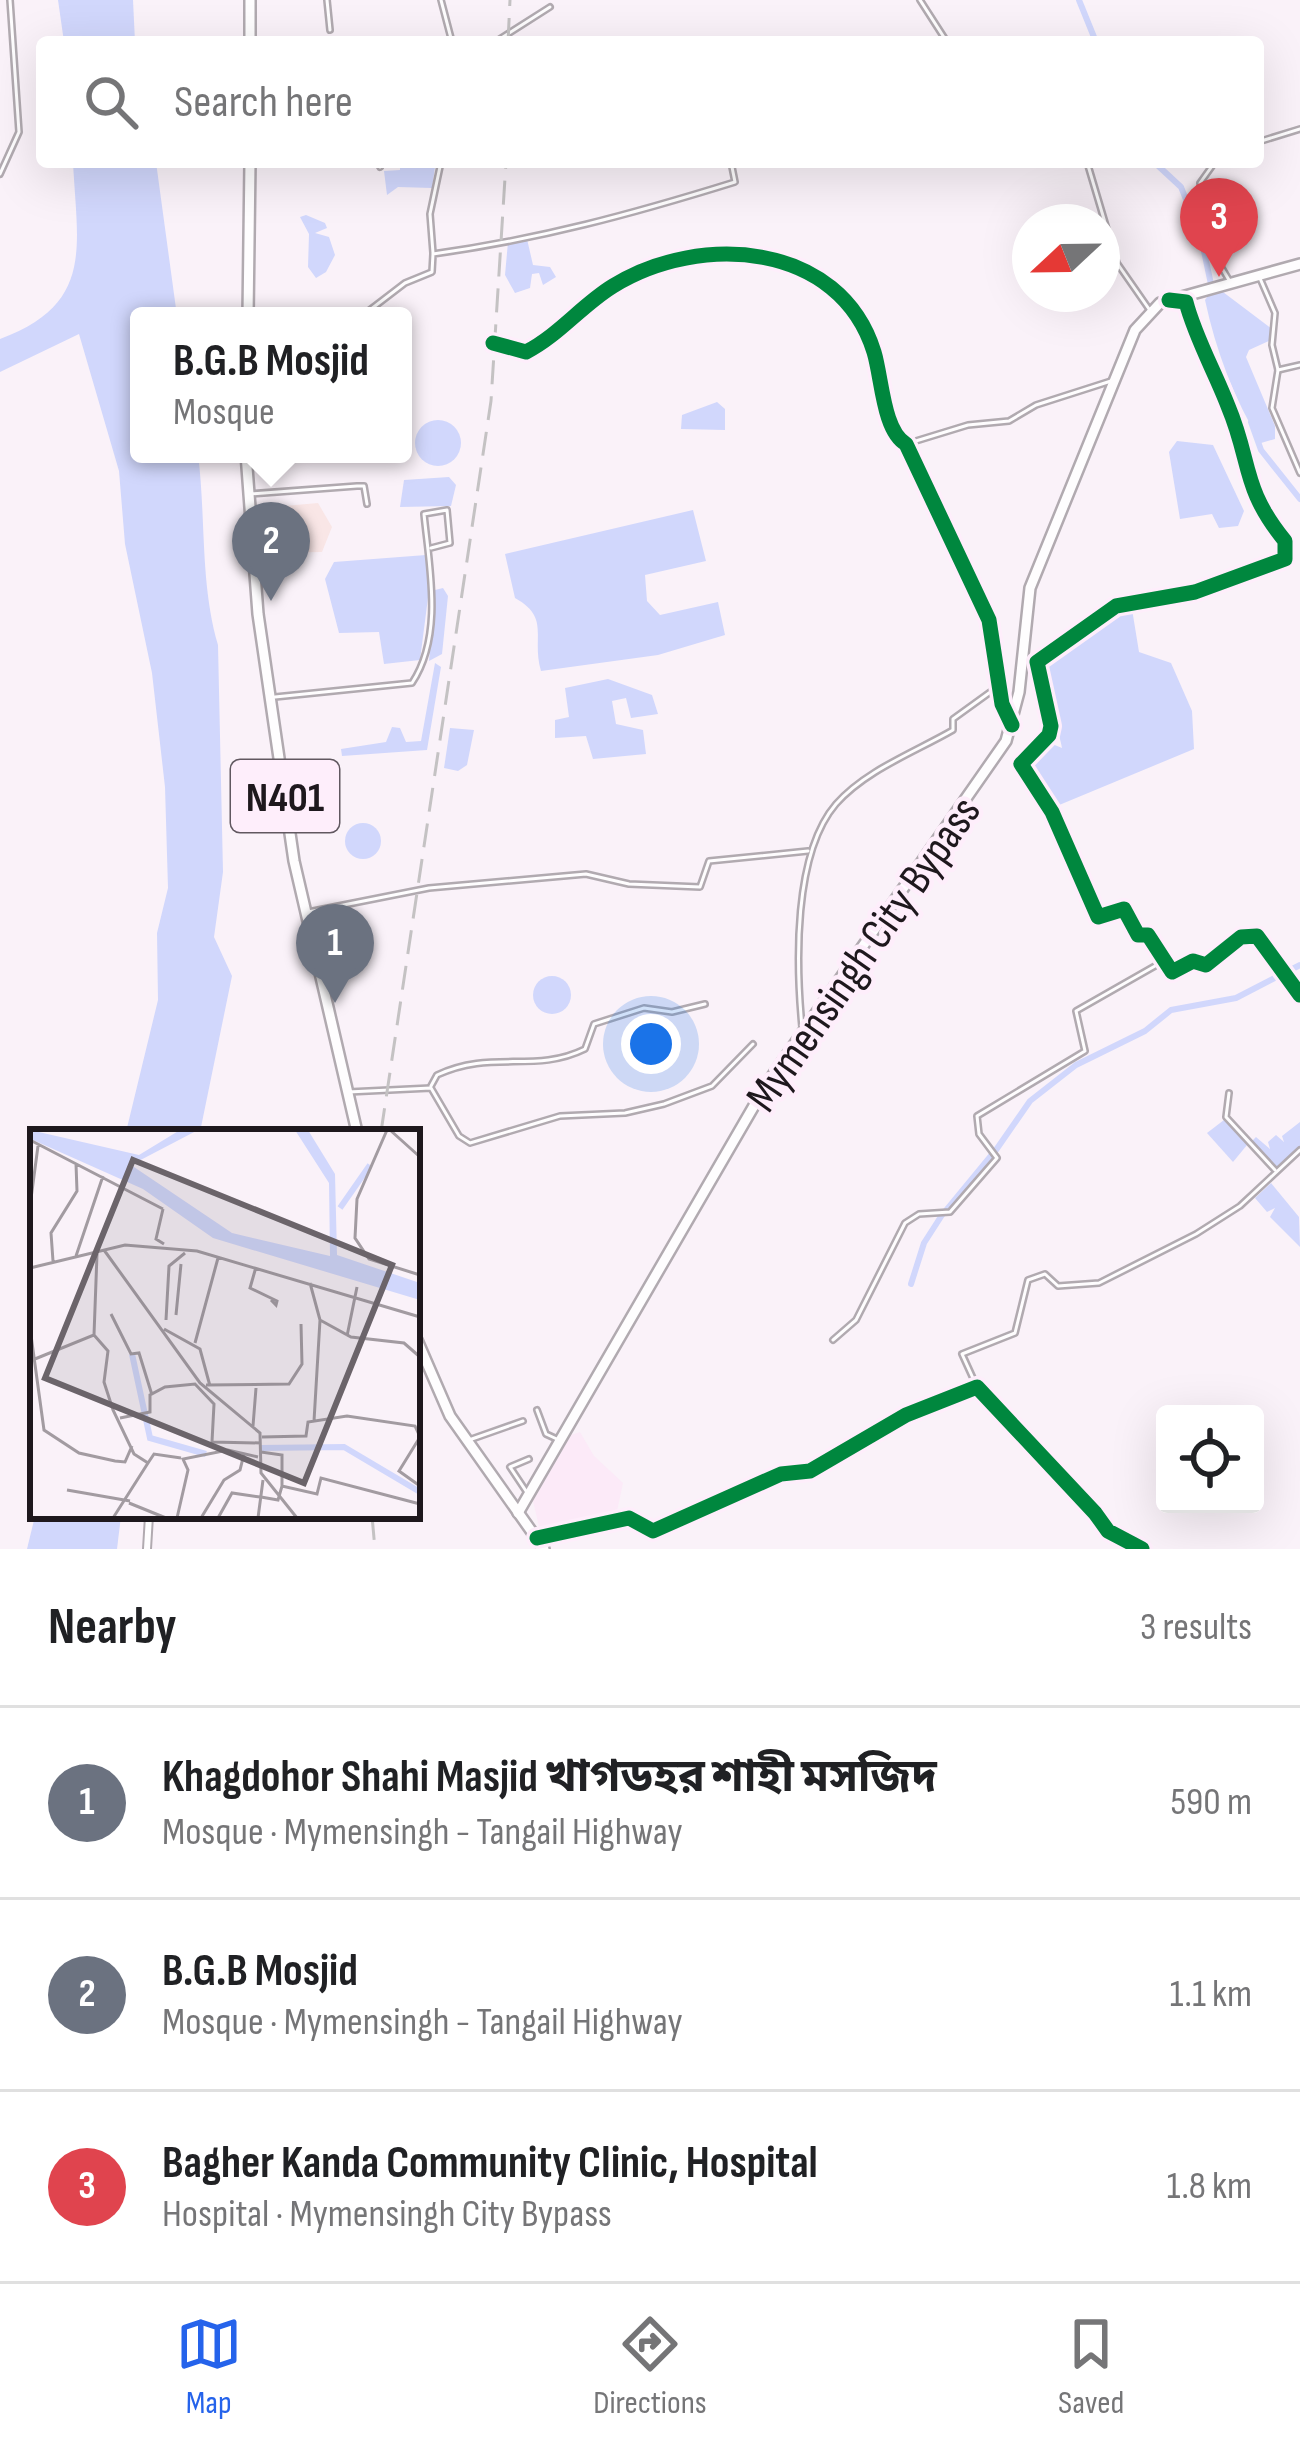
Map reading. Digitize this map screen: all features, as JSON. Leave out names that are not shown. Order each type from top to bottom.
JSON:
[{"type":"highway","points":[[250,0],[250,36]]},
{"type":"highway","points":[[248,307],[250,168]]},
{"type":"highway","points":[[1150,309],[1300,265]]},
{"type":"highway","name":"Mymensingh City Bypass","points":[[518,1513],[766,1085],[983,777],[1012,725],[1030,588],[1113,381],[1150,309]]},
{"type":"highway","name":"N401","points":[[246,463],[258,614],[304,913],[356,1129]]},
{"type":"highway","points":[[420,1346],[467,1441],[544,1549]]},
{"type":"street","points":[[0,174],[19,132],[10,0]]},
{"type":"street","points":[[327,0],[330,30]]},
{"type":"street","points":[[441,0],[450,36]]},
{"type":"street","points":[[920,0],[943,36]]},
{"type":"street","points":[[504,36],[550,7]]},
{"type":"street","points":[[1264,140],[1300,130]]},
{"type":"street","points":[[374,307],[405,284],[432,272],[430,214],[440,168]]},
{"type":"street","points":[[433,254],[590,228],[735,182],[732,168]]},
{"type":"street","points":[[1089,168],[1117,263],[1150,309]]},
{"type":"street","points":[[1211,168],[1200,183],[1210,248],[1231,283]]},
{"type":"street","points":[[493,343],[526,352],[615,285],[674,259],[738,254],[773,259],[842,292],[868,334],[893,431],[906,444],[989,620],[1012,725]]},
{"type":"street","points":[[1259,275],[1275,313],[1272,345],[1278,370],[1272,408],[1300,473]]},
{"type":"street","points":[[1169,300],[1186,302],[1231,411],[1249,487],[1260,512],[1285,542],[1285,559],[1195,592],[1116,606],[1084,624],[1037,662],[1051,726],[1049,735],[1021,764],[1052,812],[1096,914],[1124,909],[1172,972],[1193,961],[1203,966],[1241,937],[1257,936],[1300,995]]},
{"type":"street","points":[[1278,370],[1300,365]]},
{"type":"street","points":[[906,444],[968,425],[1009,421],[1036,405],[1113,381]]},
{"type":"street","points":[[248,494],[357,485],[364,486],[367,504]]},
{"type":"street","points":[[273,697],[412,683],[422,663],[433,590],[424,514],[446,510],[450,543],[431,548]]},
{"type":"street","points":[[802,1035],[798,978],[808,851],[838,801],[891,764],[953,730],[953,718],[1000,686]]},
{"type":"street","points":[[304,913],[429,888],[586,874],[629,884],[700,887],[709,861],[808,851]]},
{"type":"street","points":[[833,1340],[856,1320],[904,1223],[919,1214],[950,1212],[998,1158],[979,1134],[977,1116],[1085,1051],[1076,1011],[1163,962]]},
{"type":"street","points":[[431,1088],[437,1075],[490,1058],[525,1064],[574,1054],[585,1049],[595,1024],[644,1008],[672,1012],[705,1004]]},
{"type":"street","points":[[431,1088],[459,1136],[470,1143],[560,1116],[625,1113],[664,1104],[712,1086],[753,1044]]},
{"type":"street","points":[[346,1092],[431,1088]]},
{"type":"street","points":[[1229,1093],[1226,1117],[1276,1171]]},
{"type":"street","points":[[1142,1549],[1101,1526],[1096,1513],[977,1387],[962,1354],[1015,1333],[1028,1280],[1045,1274],[1058,1286],[1100,1282],[1196,1234],[1240,1206],[1300,1150]]},
{"type":"street","points":[[537,1538],[629,1518],[653,1531],[781,1474],[810,1471],[906,1415],[977,1387]]},
{"type":"street","points":[[537,1410],[546,1434],[560,1440]]},
{"type":"street","points":[[467,1441],[523,1421]]},
{"type":"street","points":[[529,1459],[510,1467],[530,1495]]},
{"type":"street","points":[[147,1549],[149,1519]]},
{"type":"shaded area","points":[[318,503],[332,527],[322,552],[266,553],[262,508]]},
{"type":"shaded area","points":[[580,1432],[594,1456],[623,1483],[616,1516],[541,1535],[533,1501],[571,1435]]},
{"type":"water","points":[[58,0],[133,0],[135,36],[63,36]]},
{"type":"water","points":[[73,168],[157,168],[176,307],[130,307],[130,463],[199,463],[206,575],[218,645],[223,872],[214,937],[232,976],[201,1129],[127,1129],[158,1000],[157,933],[168,888],[165,787],[152,673],[125,544],[119,471],[79,334],[0,372],[0,339],[31,325],[66,290],[74,269]]},
{"type":"water","points":[[435,168],[432,188],[398,187],[387,195],[384,171]]},
{"type":"water","points":[[300,217],[325,223],[327,228],[315,233],[329,237],[335,255],[326,272],[316,278],[308,267],[309,234]]},
{"type":"water","points":[[527,239],[533,265],[550,267],[556,277],[543,285],[539,273],[532,274],[530,288],[515,293],[505,275],[508,242]]},
{"type":"water","points":[[1223,292],[1272,329],[1271,340],[1249,350],[1246,357],[1275,426],[1275,439],[1261,443],[1220,356],[1205,300],[1210,293]]},
{"type":"water","points":[[717,402],[725,409],[725,430],[681,429],[682,415]]},
{"type":"water","points":[[438,420],[454,427],[461,443],[454,459],[438,466],[422,459],[415,443],[422,427]]},
{"type":"water","points":[[1177,441],[1213,445],[1244,511],[1238,526],[1219,528],[1212,514],[1180,519],[1169,452]]},
{"type":"water","points":[[449,477],[456,485],[451,506],[400,507],[404,480]]},
{"type":"water","points":[[693,510],[706,561],[645,575],[647,601],[660,615],[718,602],[725,635],[658,655],[541,671],[536,621],[515,598],[505,554]]},
{"type":"water","points":[[426,555],[430,582],[420,660],[384,664],[379,632],[339,633],[325,579],[334,562]]},
{"type":"water","points":[[443,588],[448,596],[442,654],[429,661],[435,590]]},
{"type":"water","points":[[1132,609],[1139,652],[1171,663],[1192,711],[1194,749],[1052,808],[1024,763],[1045,741],[1062,748],[1042,686],[1041,663],[1051,661],[1074,632]]},
{"type":"water","points":[[435,663],[441,667],[427,750],[342,756],[341,749],[386,742],[392,727],[400,728],[406,742],[421,741]]},
{"type":"water","points":[[608,679],[652,695],[658,714],[631,718],[626,698],[612,701],[616,724],[643,730],[646,754],[593,759],[586,736],[555,738],[555,720],[569,717],[565,688]]},
{"type":"water","points":[[450,728],[474,730],[467,765],[458,771],[444,768]]},
{"type":"water","points":[[363,823],[375,829],[381,841],[375,853],[363,859],[351,853],[345,841],[351,829]]},
{"type":"water","points":[[552,976],[565,982],[571,995],[565,1008],[552,1014],[539,1008],[533,995],[539,982]]},
{"type":"water","points":[[1224,1120],[1247,1145],[1233,1162],[1207,1133]]},
{"type":"water","points":[[1300,1122],[1300,1147],[1277,1168],[1251,1142],[1256,1137],[1270,1149],[1268,1142],[1276,1135],[1284,1142],[1282,1136]]},
{"type":"water","points":[[1271,1183],[1299,1217],[1300,1247],[1270,1217],[1275,1208],[1267,1212],[1255,1198]]},
{"type":"water","points":[[34,1519],[121,1519],[117,1549],[27,1549]]},
{"type":"waterway","points":[[1079,0],[1094,36]]},
{"type":"waterway","points":[[1160,168],[1181,187],[1201,237],[1212,289]]},
{"type":"waterway","points":[[1251,422],[1261,450],[1300,499]]},
{"type":"waterway","points":[[996,1150],[1030,1101],[1076,1065],[1145,1031],[1171,1010],[1236,998],[1300,965]]},
{"type":"waterway","points":[[944,1213],[995,1151]]},
{"type":"waterway","points":[[911,1284],[924,1243],[942,1215]]},
{"type":"railway","points":[[508,36],[510,0]]},
{"type":"railway","points":[[381,1129],[491,401],[506,168]]},
{"type":"railway","points":[[372,1519],[375,1549]]},
{"type":"cycle path","points":[[493,343],[526,352],[613,286],[686,258],[725,254],[763,258],[799,269],[831,288],[857,315],[874,352],[892,428],[906,444],[989,620],[1002,704],[1012,725]]},
{"type":"cycle path","points":[[1169,300],[1186,302],[1236,426],[1254,490],[1285,541],[1285,559],[1195,592],[1116,606],[1037,662],[1051,726],[1049,735],[1021,764],[1052,812],[1098,917],[1124,909],[1138,935],[1148,935],[1172,972],[1193,961],[1206,965],[1241,937],[1257,936],[1300,995]]},
{"type":"cycle path","points":[[537,1538],[629,1518],[653,1531],[781,1474],[810,1471],[906,1415],[977,1387],[1108,1531],[1142,1549]]},
{"type":"place","name":"Bagher Kanda Community Clinic, Hospital","points":[[1219,277]]},
{"type":"place","name":"B.G.B Mosjid","points":[[271,601]]},
{"type":"place","name":"Khagdohor Shahi Masjid খাগডহর শাহী মসজিদ","points":[[335,1003]]}]
